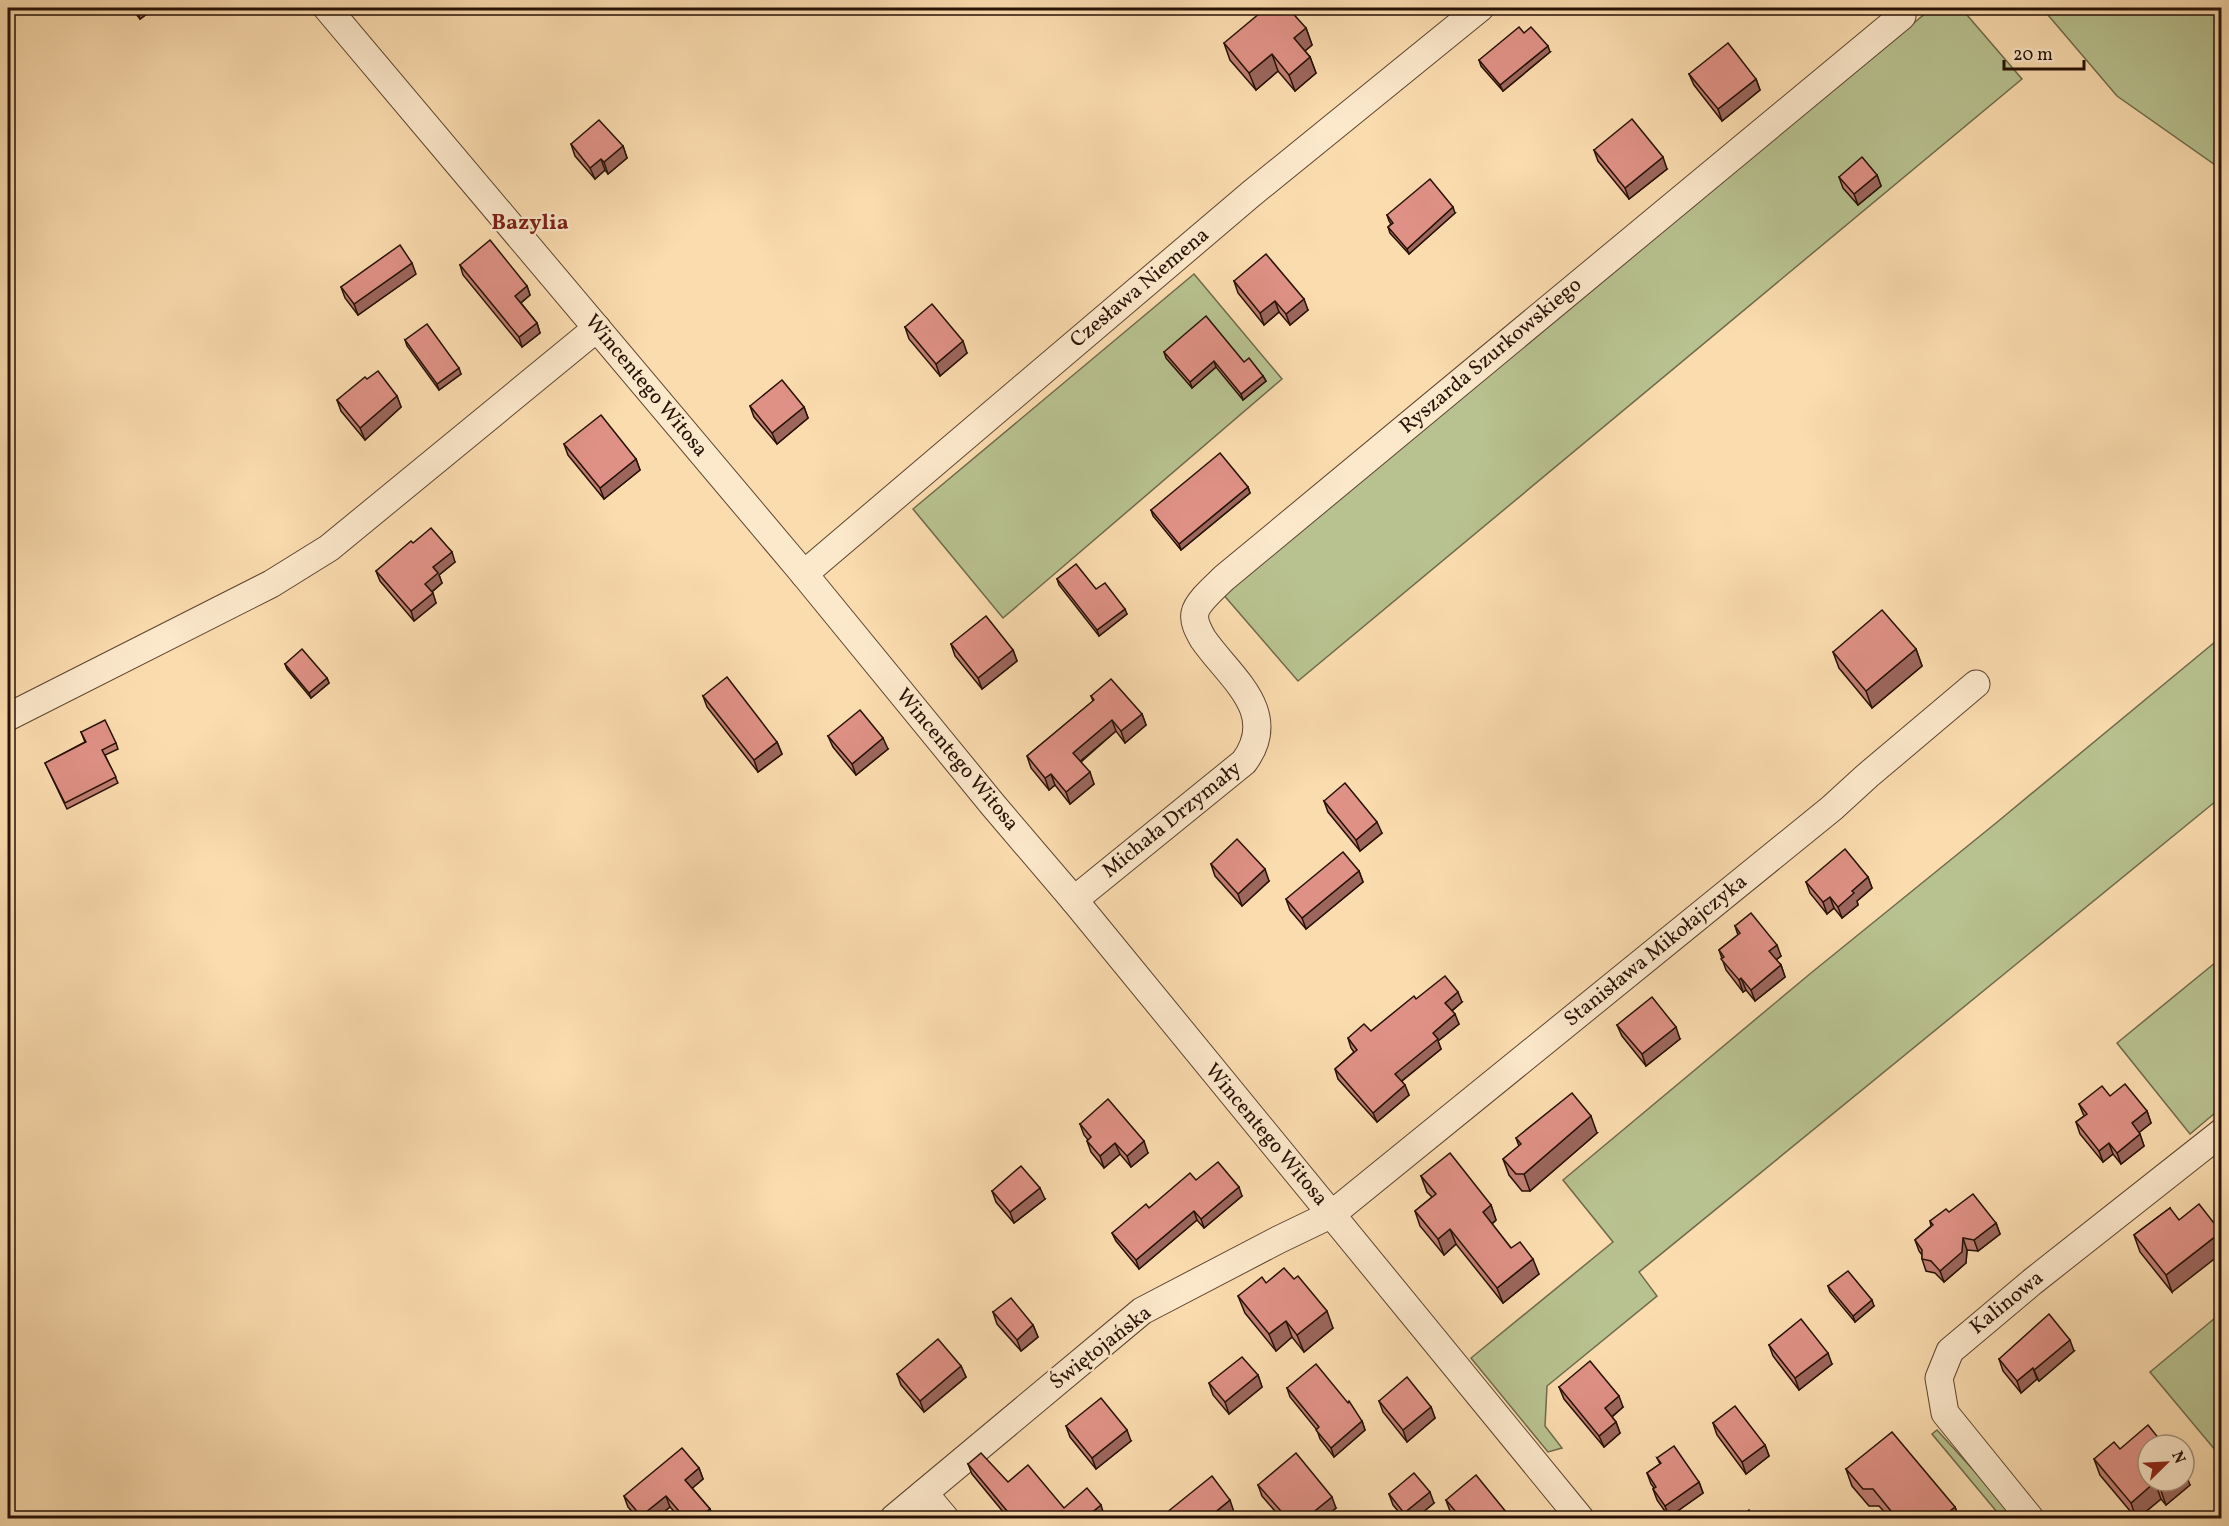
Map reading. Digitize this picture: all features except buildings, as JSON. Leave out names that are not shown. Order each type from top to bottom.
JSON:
[{"type":"street","name":"Wincentego Witosa","points":[[327,8],[804,573],[1580,1518]]},
{"type":"street","name":"Czesława Niemena","points":[[804,573],[1241,202],[1480,8]]},
{"type":"street","name":"Ryszarda Szurkowskiego","points":[[1258,733],[1255,712],[1246,691],[1197,630],[1195,613],[1204,598],[1233,570],[1902,16]]},
{"type":"street","points":[[8,717],[271,584],[329,548],[597,328]]},
{"type":"street","name":"Stanisława Mikołajczyka","points":[[1332,1214],[1832,808],[1976,684]]},
{"type":"street","name":"Michała Drzymały","points":[[1074,900],[1244,762],[1254,749],[1258,733]]},
{"type":"street","name":"Kalinowa","points":[[2030,1518],[1945,1413],[1939,1378],[1950,1351],[2032,1281],[2222,1131]]},
{"type":"street","name":"Świętojańska","points":[[894,1518],[1142,1311],[1278,1239],[1332,1214]]},
{"type":"street","points":[[924,1493],[945,1518]]},
{"type":"green space","points":[[1932,8],[1961,8],[2022,79],[1298,681],[1222,593]]},
{"type":"green space","points":[[2042,8],[2221,8],[2221,169],[2117,96]]},
{"type":"green space","points":[[1194,274],[1282,379],[1003,618],[913,509]]},
{"type":"green space","points":[[2221,637],[2221,797],[1639,1272],[1657,1296],[1547,1386],[1545,1426],[1562,1448],[1548,1452],[1471,1358],[1613,1242],[1563,1180],[1811,973]]},
{"type":"green space","points":[[2221,958],[2221,1108],[2190,1134],[2117,1043]]},
{"type":"green space","points":[[2221,1313],[2221,1457],[2150,1372]]},
{"type":"green space","points":[[1937,1430],[2017,1518],[2002,1518],[1932,1434]]},
{"type":"district","name":"Bazylia","points":[[530,223]]}]
